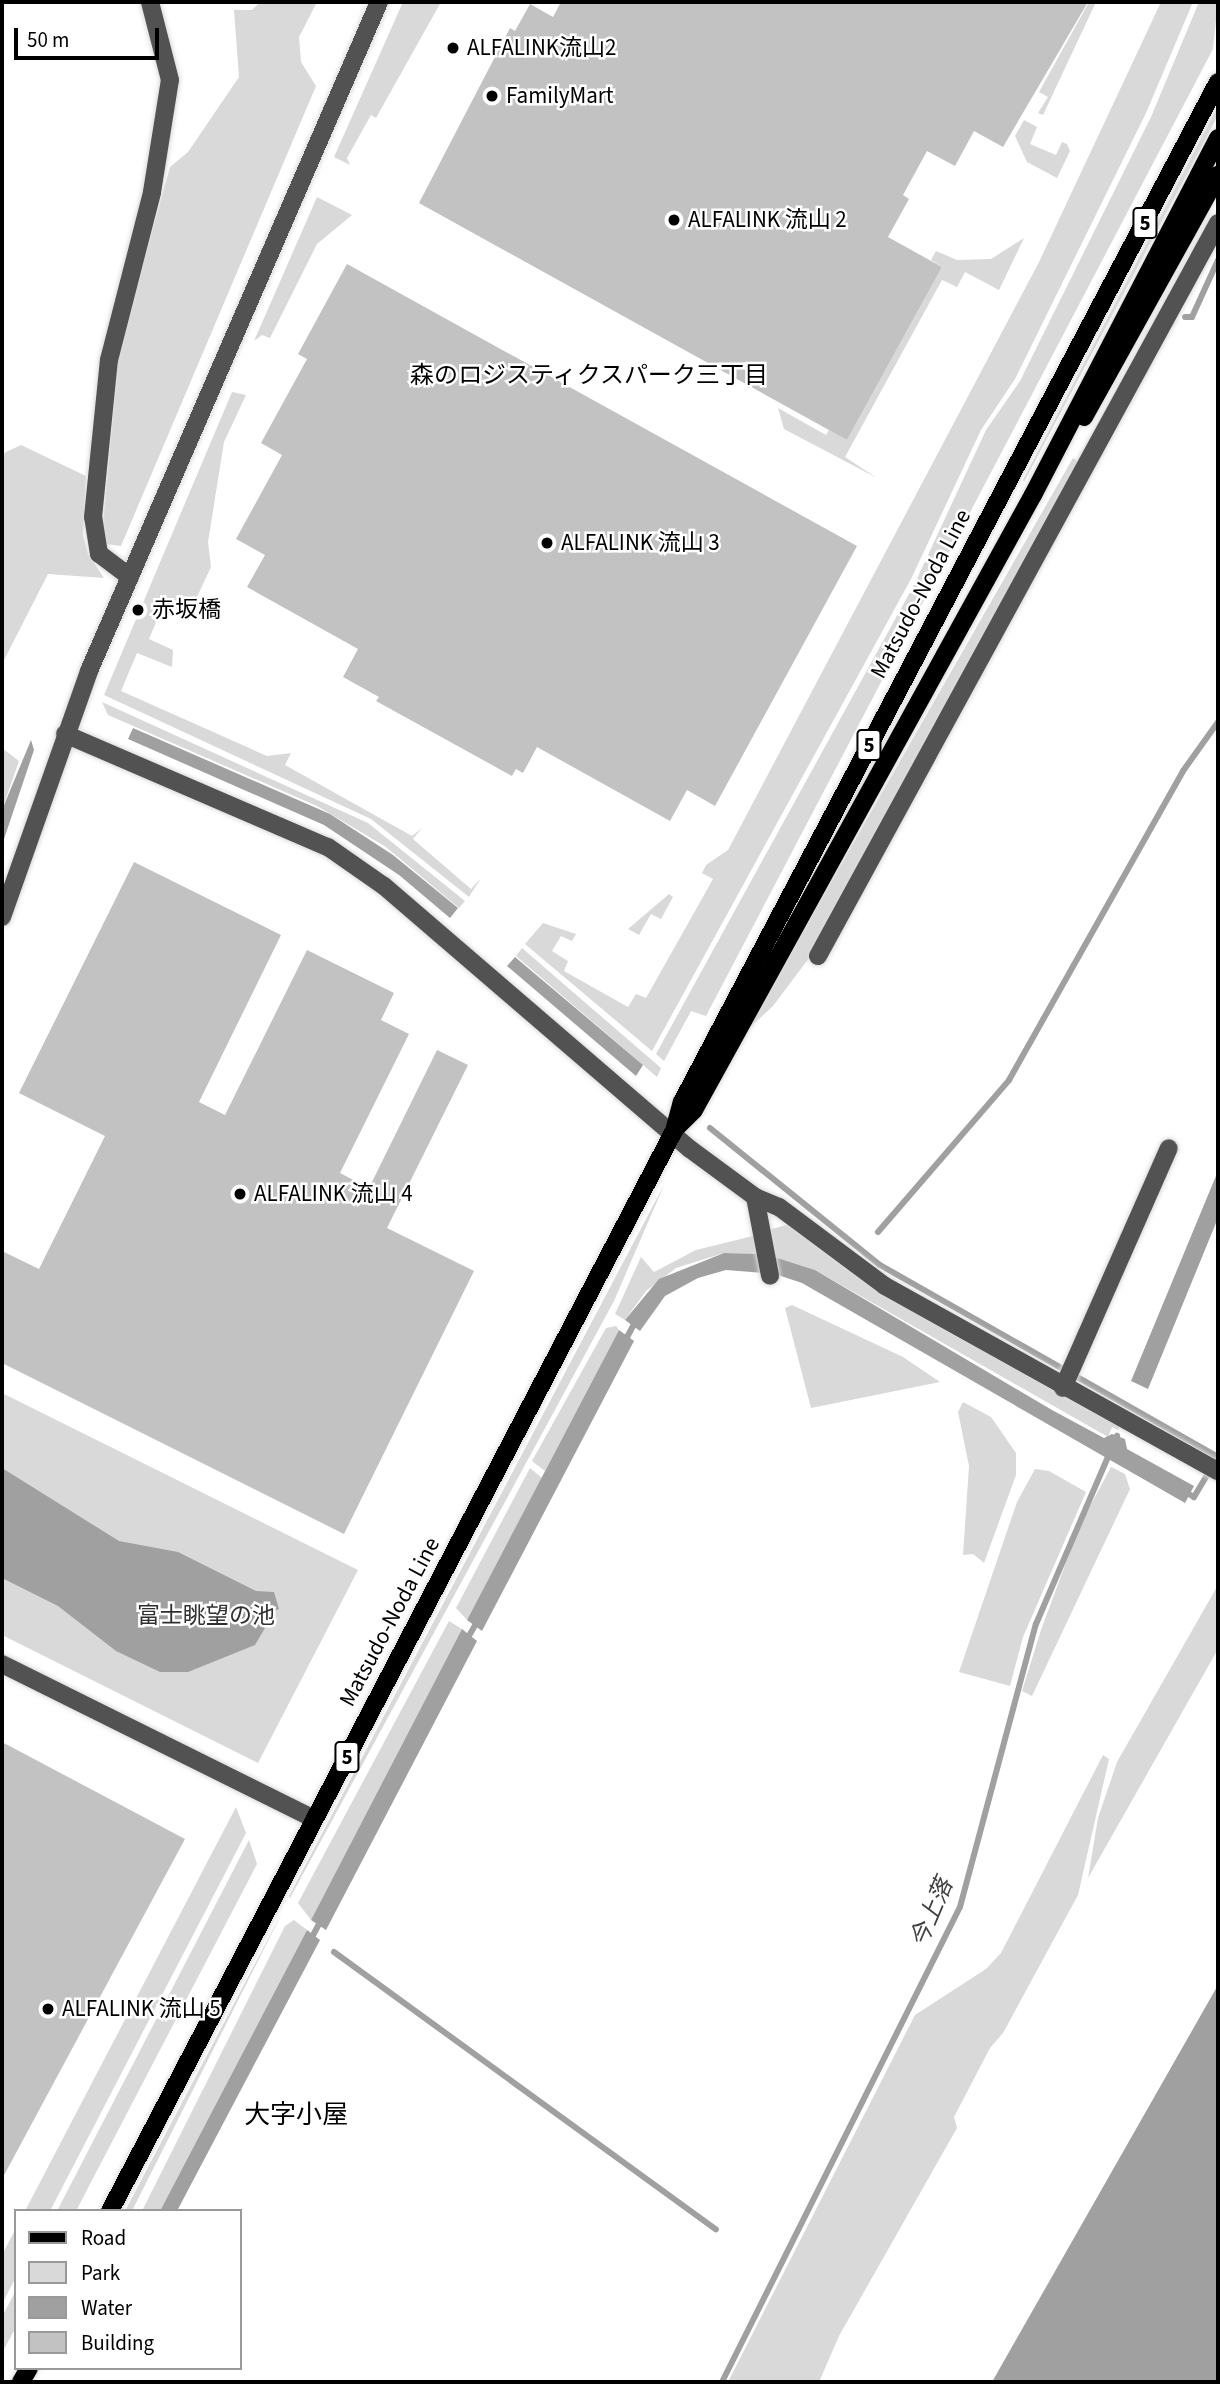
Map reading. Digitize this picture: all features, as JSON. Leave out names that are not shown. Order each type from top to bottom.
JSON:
[{"type":"main road","name":"Matsudo-Noda Line","points":[[111,2209],[674,1130],[682,1102],[1218,82]]},
{"type":"main road","name":"Matsudo-Noda Line","points":[[674,1130],[694,1110],[1033,495],[1218,138]]},
{"type":"main road","points":[[1033,495],[1109,380],[1218,175]]},
{"type":"street","points":[[130,577],[99,554],[93,517],[108,360],[152,192],[170,80],[150,2]]},
{"type":"street","points":[[2,917],[65,734],[130,577],[379,2]]},
{"type":"street","points":[[818,956],[1218,223]]},
{"type":"street","points":[[65,734],[328,847],[384,886],[755,1197],[779,1208],[886,1286],[1068,1378],[1213,1470]]},
{"type":"street","points":[[1068,1378],[1169,1148]]},
{"type":"street","points":[[755,1197],[770,1276]]},
{"type":"street","points":[[2,1664],[314,1819]]},
{"type":"green space","points":[[260,2],[317,2],[299,37],[301,62],[316,86],[121,546],[106,544],[103,524],[119,352],[170,167],[188,152],[239,77],[234,10],[252,10]]},
{"type":"green space","points":[[403,2],[441,2],[376,118],[371,115],[347,158],[350,165],[334,157]]},
{"type":"green space","points":[[1089,2],[1096,2],[1043,115],[1038,113],[1048,97],[1039,92]]},
{"type":"green space","points":[[1161,2],[1193,2],[1146,113],[1015,379],[981,430],[911,579],[652,1051],[525,944],[543,923],[576,934],[572,941],[561,936],[552,951],[568,961],[564,971],[628,1007],[636,994],[646,998],[713,879],[702,873],[706,865],[728,850],[1039,262]]},
{"type":"green space","points":[[1199,2],[1218,2],[1213,49],[706,1016],[691,1011],[664,1061],[656,1054],[915,583],[986,430],[1020,381],[1151,117]]},
{"type":"green space","points":[[1218,106],[1217,117],[1024,482],[1023,480]]},
{"type":"green space","points":[[1024,120],[1037,127],[1030,144],[1056,155],[1062,142],[1067,144],[1070,151],[1057,178],[1027,162],[1015,136]]},
{"type":"green space","points":[[317,197],[352,215],[317,244],[270,338],[262,335],[254,341]]},
{"type":"green space","points":[[1024,238],[999,290],[965,272],[957,287],[942,280],[845,457],[877,478],[784,429],[778,408],[826,435],[829,430],[847,440],[942,267],[931,260],[936,251],[957,260],[991,259]]},
{"type":"green space","points":[[232,392],[246,395],[224,442],[208,542],[211,567],[189,614],[164,603],[149,639],[173,650],[172,667],[137,653],[121,691],[267,756],[291,753],[285,765],[412,836],[422,828],[413,839],[471,889],[481,878],[469,897],[371,819],[104,695]]},
{"type":"green space","points":[[21,445],[86,476],[83,535],[88,554],[104,578],[48,574],[2,664],[2,454]]},
{"type":"green space","points":[[1073,458],[1080,463],[809,958],[773,1006],[746,1031]]},
{"type":"green space","points":[[102,702],[368,823],[465,901],[459,908],[386,847],[317,806],[108,715]]},
{"type":"green space","points":[[2,748],[19,761],[2,810]]},
{"type":"green space","points":[[669,894],[673,897],[661,919],[651,914],[639,935],[628,929]]},
{"type":"green space","points":[[522,948],[661,1068],[657,1077],[516,956]]},
{"type":"green space","points":[[665,1183],[614,1301],[290,1898],[289,1896]]},
{"type":"green space","points":[[793,1223],[1120,1425],[1118,1430],[1112,1427],[1108,1437],[815,1270],[771,1256],[768,1230]]},
{"type":"green space","points":[[757,1235],[760,1254],[724,1253],[676,1268],[646,1291],[625,1320],[615,1314],[641,1257],[654,1272],[696,1250]]},
{"type":"green space","points":[[792,1305],[903,1357],[940,1382],[811,1408],[785,1308]]},
{"type":"green space","points":[[616,1326],[619,1330],[545,1471],[532,1461],[606,1328]]},
{"type":"green space","name":"富士眺望の池","points":[[2,1393],[358,1570],[258,1763],[2,1635]]},
{"type":"green space","points":[[963,1402],[991,1417],[1016,1453],[1016,1475],[984,1563],[973,1554],[963,1555],[969,1466],[958,1412]]},
{"type":"green space","points":[[1111,1467],[1125,1474],[1130,1489],[1032,1696],[1022,1691],[1041,1630],[1080,1525]]},
{"type":"green space","points":[[530,1468],[542,1478],[467,1620],[456,1608]]},
{"type":"green space","points":[[1035,1469],[1049,1471],[1086,1492],[1023,1637],[1010,1686],[959,1672],[1017,1502]]},
{"type":"green space","points":[[1218,1585],[1218,1649],[1088,1878],[1098,1818],[1117,1762]]},
{"type":"green space","points":[[449,1621],[462,1629],[311,1920],[298,1903]]},
{"type":"green space","points":[[1103,1755],[1109,1759],[1078,1895],[1003,2033],[990,2048],[954,2117],[957,2128],[839,2336],[819,2382],[728,2382],[915,2015],[986,1969],[1001,1953]]},
{"type":"green space","points":[[236,1807],[246,1833],[51,2209],[26,2209]]},
{"type":"green space","points":[[249,1840],[257,1864],[77,2209],[58,2209]]},
{"type":"green space","points":[[278,1920],[133,2209],[126,2209]]},
{"type":"green space","points":[[294,1920],[307,1930],[161,2209],[143,2209],[285,1926]]},
{"type":"green space","points":[[14,2232],[14,2281],[2,2304],[2,2255]]},
{"type":"green space","points":[[14,2294],[14,2331],[2,2353],[2,2317]]},
{"type":"water","points":[[133,728],[330,814],[393,855],[458,908],[450,918],[399,875],[324,825],[128,739]]},
{"type":"water","points":[[31,740],[34,750],[2,845],[2,810]]},
{"type":"water","points":[[515,957],[643,1065],[636,1076],[507,966]]},
{"type":"water","points":[[1218,1171],[1218,1218],[1148,1389],[1131,1381]]},
{"type":"water","points":[[724,1253],[760,1254],[765,1273],[726,1270],[698,1278],[665,1296],[640,1331],[625,1320],[659,1279]]},
{"type":"water","points":[[771,1256],[815,1270],[1104,1438],[1112,1434],[1125,1439],[1127,1449],[1194,1486],[1185,1503],[802,1283],[775,1274]]},
{"type":"water","points":[[619,1330],[634,1341],[482,1631],[467,1620]]},
{"type":"water","points":[[2,1468],[119,1541],[178,1552],[256,1591],[274,1592],[279,1609],[264,1615],[265,1628],[255,1645],[188,1672],[160,1672],[116,1651],[58,1606],[2,1578]]},
{"type":"water","points":[[462,1629],[477,1641],[326,1930],[311,1920]]},
{"type":"water","points":[[307,1930],[320,1940],[178,2209],[161,2209]]},
{"type":"water","points":[[1218,1985],[1218,2382],[992,2382]]},
{"type":"building","name":"ALFALINK 流山 2","points":[[561,2],[1088,2],[1003,147],[974,131],[955,166],[927,151],[903,195],[909,199],[888,237],[942,267],[847,440],[419,203],[510,28],[515,31],[530,4],[553,17]]},
{"type":"building","name":"ALFALINK 流山 3","points":[[347,264],[857,546],[715,806],[687,790],[670,821],[537,747],[523,773],[516,769],[512,776],[376,701],[379,697],[343,677],[358,649],[247,587],[265,555],[236,539],[282,455],[261,443],[307,359],[298,354]]},
{"type":"building","name":"ALFALINK 流山 4","points":[[134,862],[281,935],[199,1102],[225,1115],[307,950],[394,993],[381,1020],[409,1034],[340,1173],[369,1188],[437,1050],[468,1065],[387,1228],[474,1271],[344,1534],[2,1363],[2,1251],[39,1269],[105,1136],[19,1093]]},
{"type":"building","name":"ALFALINK 流山 5","points":[[2,1742],[185,1839],[2,2179]]},
{"type":"waterway","points":[[1185,317],[1192,317],[1218,260]]},
{"type":"waterway","points":[[878,1232],[1009,1080],[1183,771],[1218,722]]},
{"type":"waterway","points":[[710,1128],[880,1265],[1218,1457],[1194,1497],[1182,1490]]},
{"type":"waterway","points":[[625,1341],[636,1320]]},
{"type":"waterway","name":"今上落","points":[[722,2382],[960,1907],[1036,1624],[1117,1436]]},
{"type":"waterway","points":[[466,1641],[478,1620]]},
{"type":"waterway","points":[[311,1939],[322,1918]]},
{"type":"waterway","points":[[334,1952],[716,2230]]},
{"type":"place","name":"ALFALINK流山2","points":[[453,48]]},
{"type":"place","name":"FamilyMart","points":[[492,96]]},
{"type":"place","name":"ALFALINK 流山 2","points":[[674,220]]},
{"type":"place","name":"ALFALINK 流山 3","points":[[547,543]]},
{"type":"place","name":"赤坂橋","points":[[138,610]]},
{"type":"place","name":"ALFALINK 流山 4","points":[[240,1194]]},
{"type":"place","name":"ALFALINK 流山 5","points":[[48,2009]]},
{"type":"district","name":"森のロジスティクスパーク三丁目","points":[[589,376]]},
{"type":"district","name":"大字小屋","points":[[296,2115]]}]
